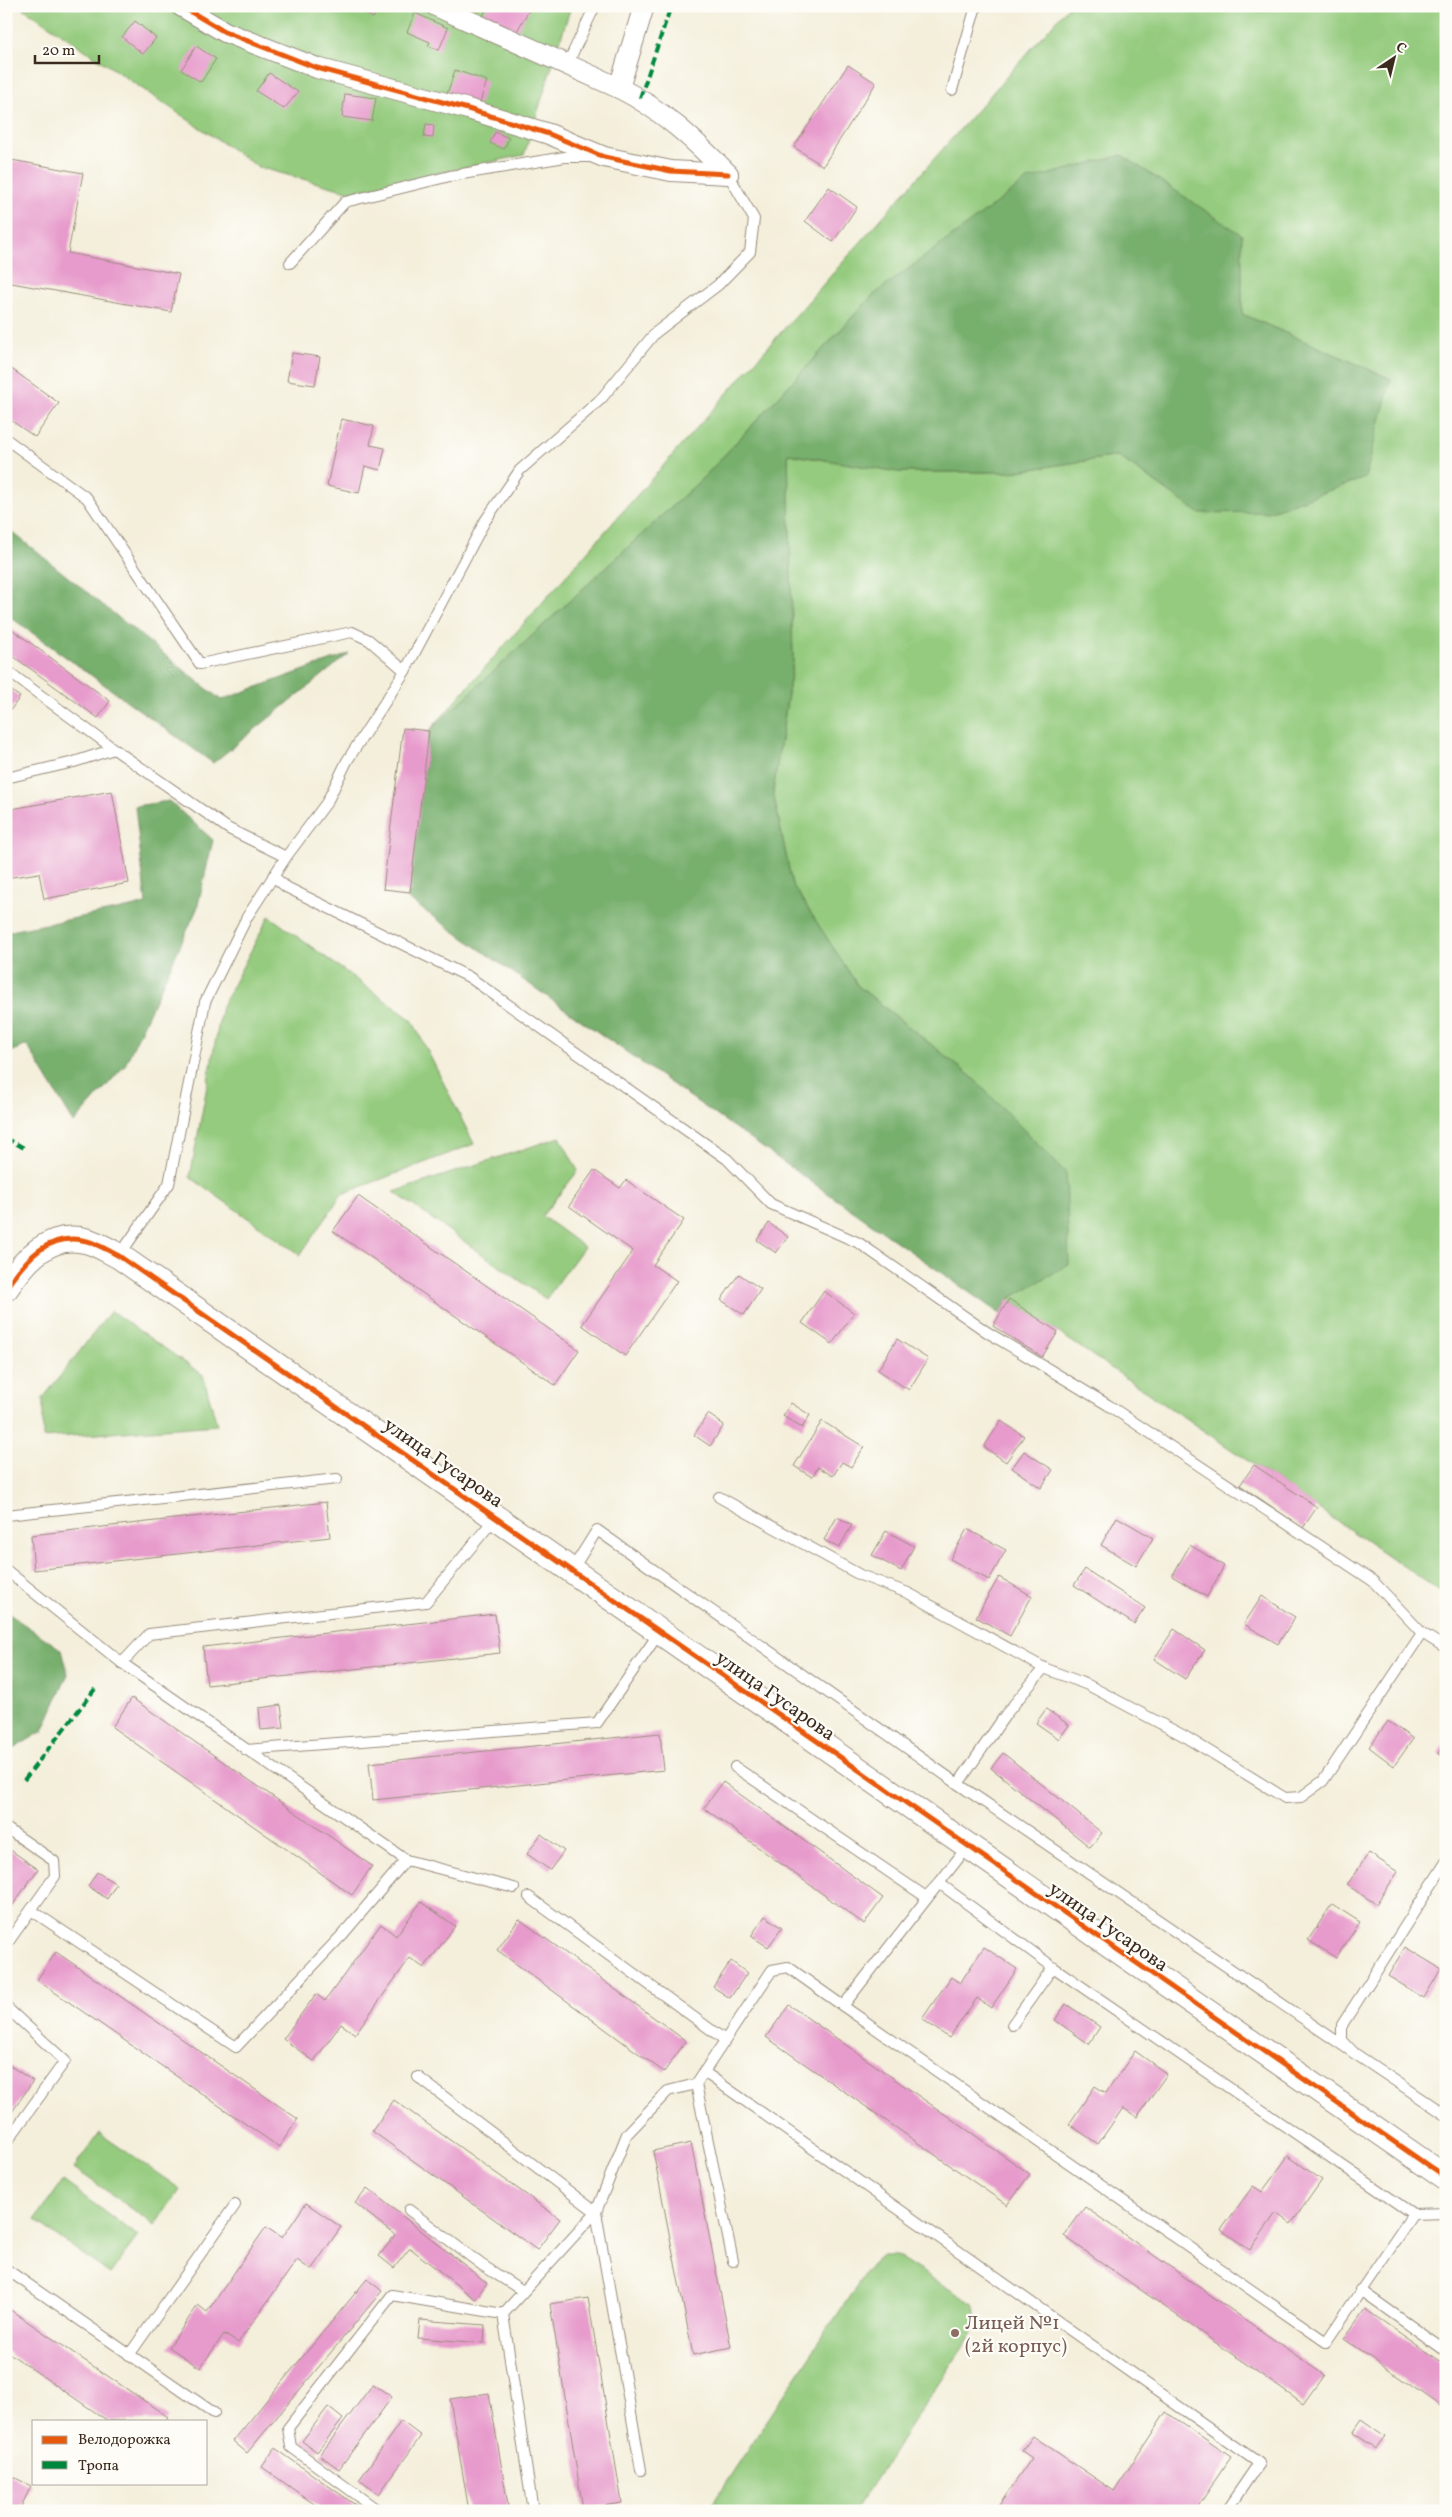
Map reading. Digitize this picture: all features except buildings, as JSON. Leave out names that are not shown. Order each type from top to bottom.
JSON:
[{"type":"street","points":[[181,6],[225,32],[317,68],[468,109],[549,134],[604,157],[671,171],[728,174]]},
{"type":"street","points":[[436,6],[640,98],[681,128],[728,174]]},
{"type":"street","points":[[619,88],[644,6]]},
{"type":"street","name":"улица Гусарова","points":[[6,1288],[24,1262],[44,1246],[62,1240],[86,1241],[119,1256],[496,1516],[659,1633],[1446,2178]]},
{"type":"lane","points":[[567,65],[595,6]]},
{"type":"lane","points":[[952,90],[976,6]]},
{"type":"lane","points":[[290,262],[345,202],[450,176],[565,157],[604,157]]},
{"type":"lane","points":[[119,1256],[169,1184],[205,1002],[247,917],[286,857],[327,802],[347,760],[405,671],[485,521],[520,470],[601,399],[655,333],[718,285],[750,252],[754,218],[728,174]]},
{"type":"lane","points":[[6,439],[88,498],[200,664],[352,632],[369,640],[405,671]]},
{"type":"lane","points":[[6,670],[114,749],[229,829],[286,857]]},
{"type":"lane","points":[[6,778],[74,762],[114,749]]},
{"type":"lane","points":[[273,876],[286,887],[469,977],[727,1159],[771,1204],[859,1243],[987,1332],[1116,1411],[1373,1581],[1422,1633],[1446,1648]]},
{"type":"lane","points":[[6,1515],[337,1479]]},
{"type":"lane","points":[[719,1497],[860,1575],[908,1593],[1044,1668],[1088,1685],[1186,1737],[1285,1798],[1301,1797],[1323,1781],[1422,1633]]},
{"type":"lane","points":[[122,1663],[149,1634],[426,1602],[496,1516]]},
{"type":"lane","points":[[572,1570],[597,1530],[958,1784],[1446,2115]]},
{"type":"lane","points":[[6,1570],[122,1663],[406,1860],[514,1888]]},
{"type":"lane","points":[[246,1750],[597,1723],[659,1633]]},
{"type":"lane","points":[[958,1784],[1006,1714],[1044,1668]]},
{"type":"lane","points":[[735,1767],[926,1898]]},
{"type":"lane","points":[[6,1828],[54,1861],[55,1876],[6,1945]]},
{"type":"lane","points":[[843,2006],[968,1846]]},
{"type":"lane","points":[[31,1910],[236,2047],[343,1934],[406,1860]]},
{"type":"lane","points":[[1354,2053],[1342,2040],[1342,2025],[1446,1862]]},
{"type":"lane","points":[[939,1882],[1054,1968],[1413,2214],[1446,2213]]},
{"type":"lane","points":[[529,1897],[725,2040]]},
{"type":"lane","points":[[532,2511],[503,2314],[596,2212],[626,2134],[668,2091],[696,2084],[772,1970],[788,1967],[1326,2342],[1413,2214]]},
{"type":"lane","points":[[1012,2025],[1054,1968]]},
{"type":"lane","points":[[6,2007],[65,2061],[6,2143]]},
{"type":"lane","points":[[704,2072],[1259,2463],[1226,2511]]},
{"type":"lane","points":[[418,2077],[596,2212],[641,2470]]},
{"type":"lane","points":[[696,2084],[734,2262]]},
{"type":"lane","points":[[129,2355],[235,2205]]},
{"type":"lane","points":[[409,2210],[482,2265],[523,2291]]},
{"type":"lane","points":[[6,2269],[214,2413]]},
{"type":"lane","points":[[1360,2290],[1446,2351]]},
{"type":"lane","points":[[379,2511],[291,2447],[288,2428],[392,2295],[503,2314]]},
{"type":"green space","points":[[20,6],[571,6],[524,155],[351,192],[258,167]]},
{"type":"green space","points":[[1069,6],[1446,6],[1446,1595],[1009,1299],[1069,1263],[973,1078],[858,986],[792,884],[773,792],[793,661],[788,454],[899,472],[1011,472],[1118,456],[1199,513],[1391,379],[1242,314],[872,296],[706,475],[429,731]]},
{"type":"green space","points":[[1122,155],[1242,235],[1242,314],[1391,379],[1365,478],[1268,512],[1199,513],[1118,456],[1011,472],[899,472],[788,454],[793,661],[773,792],[792,884],[858,986],[973,1078],[1066,1173],[1069,1264],[1009,1299],[1000,1314],[408,899],[429,731],[706,475],[872,296],[1027,180]]},
{"type":"green space","points":[[6,527],[221,700],[349,654],[213,763],[6,614]]},
{"type":"green space","points":[[169,801],[213,840],[197,909],[125,1065],[74,1123],[27,1045],[6,1054],[6,932],[146,904],[135,806]]},
{"type":"green space","points":[[269,916],[412,1020],[474,1144],[342,1194],[300,1255],[190,1177],[222,1006]]},
{"type":"green space","points":[[560,1137],[578,1171],[542,1216],[584,1247],[546,1299],[394,1192]]},
{"type":"green space","points":[[111,1311],[203,1375],[217,1425],[43,1438],[43,1398]]},
{"type":"green space","points":[[6,1612],[62,1650],[68,1674],[43,1731],[6,1753]]},
{"type":"green space","points":[[99,2133],[180,2189],[155,2225],[74,2168]]},
{"type":"green space","points":[[63,2181],[138,2236],[110,2274],[35,2220]]},
{"type":"green space","points":[[883,2256],[897,2256],[973,2304],[978,2321],[972,2334],[854,2511],[707,2511],[871,2264]]},
{"type":"marked path","points":[[640,98],[671,6]]},
{"type":"marked path","points":[[6,1138],[24,1148]]},
{"type":"marked path","points":[[24,1780],[95,1689]]},
{"type":"cycle path","points":[[181,6],[225,32],[317,68],[468,109],[549,134],[604,157],[671,171],[728,174]]},
{"type":"cycle path","points":[[6,1288],[21,1267],[39,1250],[61,1240],[87,1241],[119,1256],[1446,2178]]},
{"type":"place","name":"Лицей №1 (2й корпус)","points":[[955,2333]]}]
